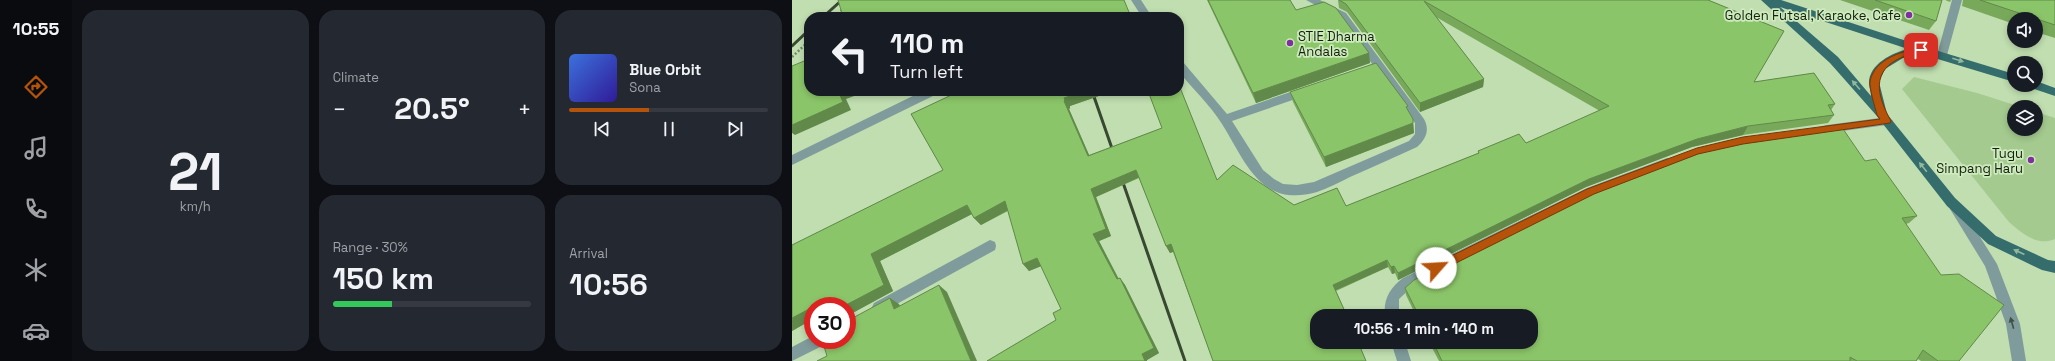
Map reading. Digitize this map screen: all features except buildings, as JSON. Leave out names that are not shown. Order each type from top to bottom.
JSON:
[{"type":"main road","points":[[1766,0],[1834,60],[1884,118],[1951,202],[1992,240],[2047,266],[2055,267]]},
{"type":"main road","points":[[1769,0],[1921,50],[1942,55],[2007,76]]},
{"type":"main road","points":[[1884,118],[1874,82],[1881,67],[1900,55],[1921,50]]},
{"type":"main road","points":[[2043,88],[2055,92]]},
{"type":"street","points":[[1136,0],[1144,12]]},
{"type":"street","points":[[1184,70],[1225,118],[1259,175],[1272,186],[1291,191],[1302,191],[1316,188],[1413,144],[1420,138],[1423,130],[1420,122],[1342,15],[1311,0]]},
{"type":"street","points":[[1942,55],[1957,0]]},
{"type":"street","points":[[1367,70],[1379,66]]},
{"type":"street","points":[[1225,118],[1316,87]]},
{"type":"street","points":[[792,160],[923,96]]},
{"type":"street","points":[[1818,130],[1884,118]]},
{"type":"street","points":[[1390,309],[1392,297],[1398,289],[1408,282],[1591,192],[1677,159]]},
{"type":"street","points":[[1951,202],[1991,264],[2013,324],[2019,361]]},
{"type":"street","points":[[868,313],[990,246]]},
{"type":"street","points":[[792,355],[804,348]]},
{"type":"street","points":[[1400,349],[1404,361]]},
{"type":"path","points":[[840,12],[847,5]]},
{"type":"path","points":[[792,57],[804,46]]},
{"type":"green space","points":[[1914,77],[1977,93],[2007,103],[2007,136],[2043,136],[2043,114],[2055,118],[2055,239],[2042,241],[2030,238],[2009,222],[1902,89]]},
{"type":"railway","points":[[829,12],[842,0]]},
{"type":"railway","points":[[792,46],[804,35]]},
{"type":"railway","points":[[1094,96],[1115,157]]},
{"type":"railway","points":[[1120,174],[1185,361]]},
{"type":"place","name":"Golden Futsal, Karaoke, Cafe","points":[[1909,15]]},
{"type":"place","name":"STIE Dharma Andalas","points":[[1290,43]]},
{"type":"place","name":"Tugu Simpang Haru","points":[[2031,160]]},
{"type":"route","points":[[1436,268],[1591,192],[1697,151],[1743,141],[1887,121],[1881,115],[1874,82],[1881,67],[1900,55],[1921,50]]}]
